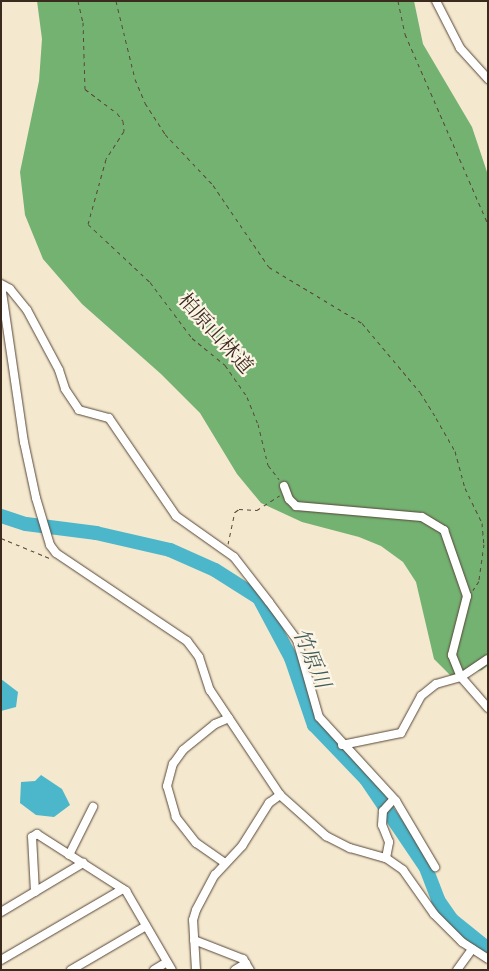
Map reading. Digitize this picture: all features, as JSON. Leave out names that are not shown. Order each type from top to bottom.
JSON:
[{"type":"street","points":[[436,1],[460,48],[488,79]]},
{"type":"street","points":[[1,284],[18,412],[36,498],[50,545],[63,557],[187,641],[199,657],[210,690],[280,795],[326,836],[350,848],[386,858],[403,870],[434,914],[472,949],[488,959]]},
{"type":"street","points":[[1,284],[10,289],[27,310],[59,370],[65,389],[79,410],[109,418],[176,516],[228,554],[297,640],[319,717],[392,801],[435,867]]},
{"type":"street","points":[[284,486],[289,499],[296,506],[422,518],[436,523],[450,540],[467,596],[453,646],[455,664],[461,676],[488,708]]},
{"type":"street","points":[[342,745],[401,733],[421,696],[443,680],[461,676],[488,658]]},
{"type":"street","points":[[225,863],[196,843],[176,817],[167,786],[173,764],[183,750],[215,724],[230,718]]},
{"type":"street","points":[[196,970],[194,940],[196,910],[225,863],[242,846],[269,803],[280,795]]},
{"type":"street","points":[[386,858],[389,842],[382,825],[383,811],[392,801]]},
{"type":"street","points":[[70,855],[93,807]]},
{"type":"street","points":[[35,892],[32,837],[37,834],[123,889],[172,970]]},
{"type":"street","points":[[1,912],[83,864]]},
{"type":"street","points":[[1,960],[123,889]]},
{"type":"street","points":[[71,970],[146,926]]},
{"type":"street","points":[[194,940],[244,959],[248,966],[235,970]]},
{"type":"street","points":[[457,970],[472,949]]},
{"type":"street","points":[[154,970],[167,962]]},
{"type":"path","name":"柏原山林道","points":[[78,1],[83,22],[85,89],[116,113],[123,121],[124,130],[106,158],[88,224],[150,282],[192,338],[225,365],[247,397],[258,424],[268,465],[284,486]]},
{"type":"path","points":[[116,1],[135,79],[145,103],[165,134],[213,185],[269,267],[362,323],[403,370],[436,418],[455,451],[465,488],[484,533],[479,581],[467,596]]},
{"type":"path","points":[[398,1],[405,34],[488,224]]},
{"type":"path","points":[[228,554],[228,534],[235,512],[239,509],[257,510],[277,500],[284,486]]},
{"type":"path","points":[[1,538],[50,559],[63,557]]},
{"type":"green space","points":[[37,1],[414,1],[423,44],[472,127],[488,175],[488,665],[482,670],[452,677],[434,659],[416,582],[403,562],[381,546],[359,537],[302,522],[261,503],[237,474],[200,413],[161,374],[82,304],[43,259],[25,215],[20,172],[39,81],[42,39]]},
{"type":"water","points":[[1,679],[18,692],[16,707],[1,711]]},
{"type":"water","points":[[41,775],[62,789],[70,805],[54,817],[36,815],[20,803],[21,782],[35,781]]},
{"type":"waterway","name":"竹原川","points":[[1,516],[26,524],[96,533],[170,550],[215,570],[259,598],[291,658],[314,725],[366,779],[426,868],[438,900],[452,920],[488,949]]}]
